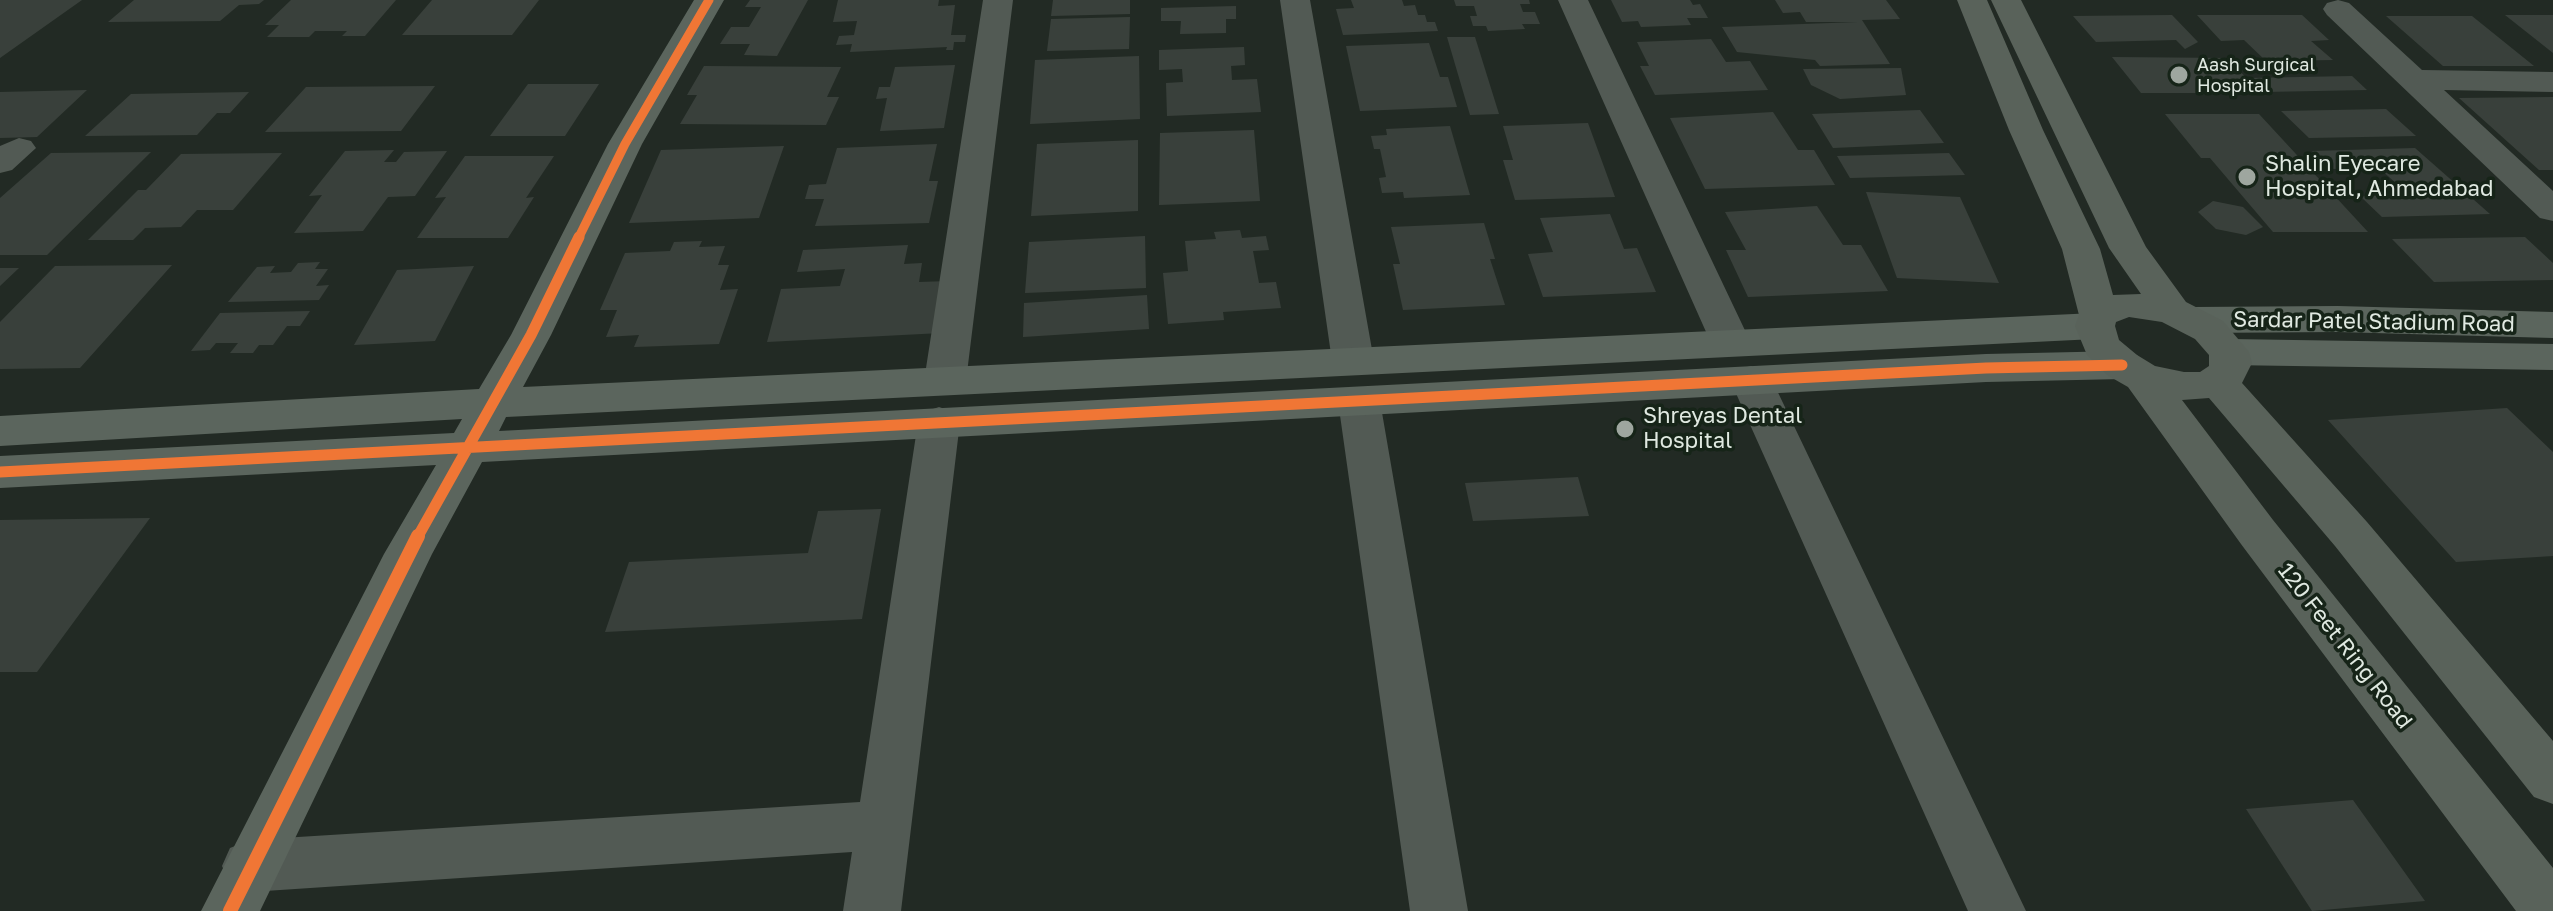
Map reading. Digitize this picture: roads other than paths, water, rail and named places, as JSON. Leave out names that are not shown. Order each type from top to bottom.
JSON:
[{"type":"main road","points":[[1972,0],[2026,130],[2081,249],[2097,320],[2111,308],[2129,305],[2183,316],[2209,330],[2223,366],[2351,534],[2553,780]]},
{"type":"main road","points":[[2006,0],[2128,248],[2183,316]]},
{"type":"main road","name":"120 Feet Ring Road","points":[[2097,320],[2101,346],[2133,371],[2551,911]]},
{"type":"main road","points":[[2133,371],[2184,386],[2223,366]]},
{"type":"street","points":[[240,888],[408,554],[531,335],[625,144],[709,0]]},
{"type":"street","points":[[872,911],[998,0]]},
{"type":"street","points":[[1295,0],[1439,911]]},
{"type":"street","points":[[1573,0],[1997,911]]},
{"type":"street","points":[[2338,9],[2553,210]]},
{"type":"street","points":[[2417,80],[2553,82]]},
{"type":"street","name":"Sardar Patel Stadium Road","points":[[2183,316],[2553,325]]},
{"type":"street","points":[[0,472],[468,448],[942,402],[1741,362],[2097,320]]},
{"type":"street","name":"Sardar Patel Stadium Road","points":[[2223,366],[2553,357]]},
{"type":"street","points":[[1741,362],[2133,371]]},
{"type":"street","points":[[0,431],[493,403],[942,402]]},
{"type":"street","points":[[240,888],[882,825]]},
{"type":"place","name":"Aash Surgical Hospital","points":[[2179,75]]},
{"type":"place","name":"Shalin Eyecare Hospital, Ahmedabad","points":[[2247,177]]},
{"type":"place","name":"Shreyas Dental Hospital","points":[[1625,429]]}]
